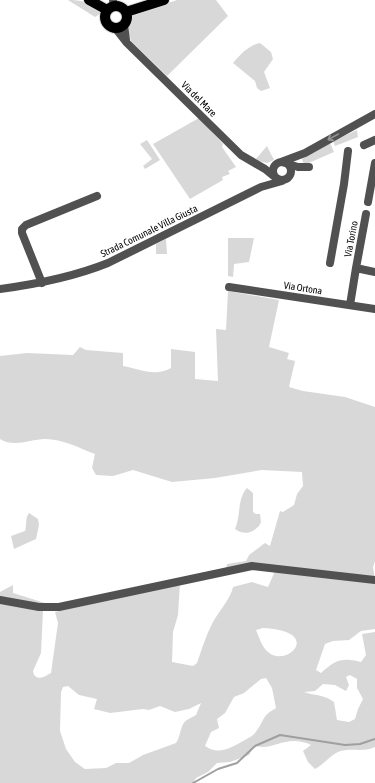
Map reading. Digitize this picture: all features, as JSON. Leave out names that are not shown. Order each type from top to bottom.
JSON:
[{"type":"main road","points":[[88,0],[111,6],[119,6],[126,12],[127,18],[120,27],[110,28],[106,23],[104,16],[111,6]]},
{"type":"main road","points":[[126,12],[164,0]]},
{"type":"street","name":"Via del Mare","points":[[120,27],[127,43],[241,155],[259,166],[279,171]]},
{"type":"street","points":[[261,188],[279,171],[305,153],[375,114]]},
{"type":"street","points":[[364,145],[375,140]]},
{"type":"street","points":[[330,263],[344,184],[348,151]]},
{"type":"street","points":[[368,202],[375,163]]},
{"type":"street","points":[[259,166],[266,166],[279,171]]},
{"type":"street","name":"Strada Comunale Villa Giusta","points":[[0,289],[70,277],[108,263],[261,188],[279,171]]},
{"type":"street","points":[[42,283],[22,233],[22,229],[97,196]]},
{"type":"street","name":"Via Torino","points":[[350,305],[366,214]]},
{"type":"street","name":"Via Torino","points":[[356,268],[375,272]]},
{"type":"street","name":"Via Ortona","points":[[228,287],[375,309]]},
{"type":"street","points":[[0,600],[39,607],[59,607],[252,566],[375,580]]},
{"type":"shaded area","points":[[68,0],[89,3],[101,9],[100,14],[95,17]]},
{"type":"shaded area","points":[[177,0],[216,0],[228,16],[167,76],[131,41],[127,27],[129,20],[135,14]]},
{"type":"shaded area","points":[[260,43],[271,52],[273,59],[264,72],[270,88],[261,91],[257,88],[255,81],[233,63],[248,48]]},
{"type":"shaded area","points":[[199,118],[223,144],[222,147],[236,167],[228,171],[230,174],[222,177],[223,180],[190,199],[153,144]]},
{"type":"shaded area","points":[[357,130],[358,137],[335,146],[333,141]]},
{"type":"shaded area","points":[[147,140],[160,160],[145,169],[143,166],[152,159],[140,144]]},
{"type":"shaded area","points":[[330,143],[334,152],[304,165],[302,159]]},
{"type":"shaded area","points":[[267,146],[274,160],[267,163],[255,160]]},
{"type":"shaded area","points":[[228,238],[254,238],[249,262],[234,264],[233,277],[228,276]]},
{"type":"shaded area","points":[[166,239],[167,254],[156,254],[156,244]]},
{"type":"shaded area","points":[[228,291],[279,300],[269,347],[289,353],[287,359],[295,361],[289,387],[303,391],[345,397],[375,407],[375,561],[373,567],[375,579],[293,569],[226,569],[227,564],[246,561],[249,555],[265,543],[270,546],[280,511],[283,512],[294,505],[297,494],[303,486],[302,472],[262,470],[215,478],[172,482],[133,470],[113,476],[96,475],[92,468],[95,454],[71,444],[52,439],[39,439],[11,443],[0,439],[0,356],[27,353],[73,355],[80,347],[86,350],[123,353],[123,366],[147,372],[159,372],[171,368],[171,349],[195,352],[195,379],[218,381],[216,329],[226,330]]},
{"type":"shaded area","points":[[247,488],[253,493],[253,512],[260,514],[261,522],[253,531],[244,533],[235,529],[240,502]]},
{"type":"shaded area","points":[[29,513],[38,519],[39,525],[36,539],[14,549],[11,536],[25,531]]},
{"type":"shaded area","points":[[275,571],[375,583],[375,629],[361,631],[349,640],[333,641],[325,644],[316,670],[321,673],[335,662],[344,660],[361,662],[366,655],[362,634],[375,632],[375,747],[366,750],[347,750],[338,752],[315,769],[308,762],[303,751],[311,745],[294,741],[267,747],[254,745],[249,755],[230,762],[217,763],[208,772],[196,778],[193,783],[0,783],[0,602],[43,610],[41,653],[33,671],[36,677],[40,678],[51,673],[58,623],[55,612],[87,603],[180,583],[178,615],[173,632],[172,662],[193,666],[197,663],[211,627],[233,587],[252,582],[268,587]],"holes":[[[263,628],[282,631],[292,635],[297,641],[296,648],[291,653],[284,656],[275,656],[268,652],[264,647],[256,630]],[[350,675],[357,679],[357,688],[363,699],[355,719],[349,722],[337,720],[334,702],[330,699],[304,692],[315,691],[323,684],[335,685],[346,691],[349,685],[346,677]],[[266,678],[272,688],[276,708],[267,714],[258,729],[250,737],[225,749],[215,750],[205,746],[211,732],[219,728],[217,719],[225,713],[234,697],[244,693],[261,679]],[[68,686],[79,695],[97,699],[94,709],[110,713],[143,709],[149,710],[160,706],[175,712],[189,709],[201,703],[196,715],[183,724],[176,743],[143,755],[129,763],[116,763],[106,768],[85,769],[75,762],[66,749],[60,731],[61,692],[63,687]]]},
{"type":"shaded area","points":[[13,585],[13,593],[45,603],[28,603],[11,598],[0,598],[0,592]]},
{"type":"waterway","points":[[193,783],[218,769],[237,763],[255,746],[280,735],[345,745],[360,744],[375,739]]}]
